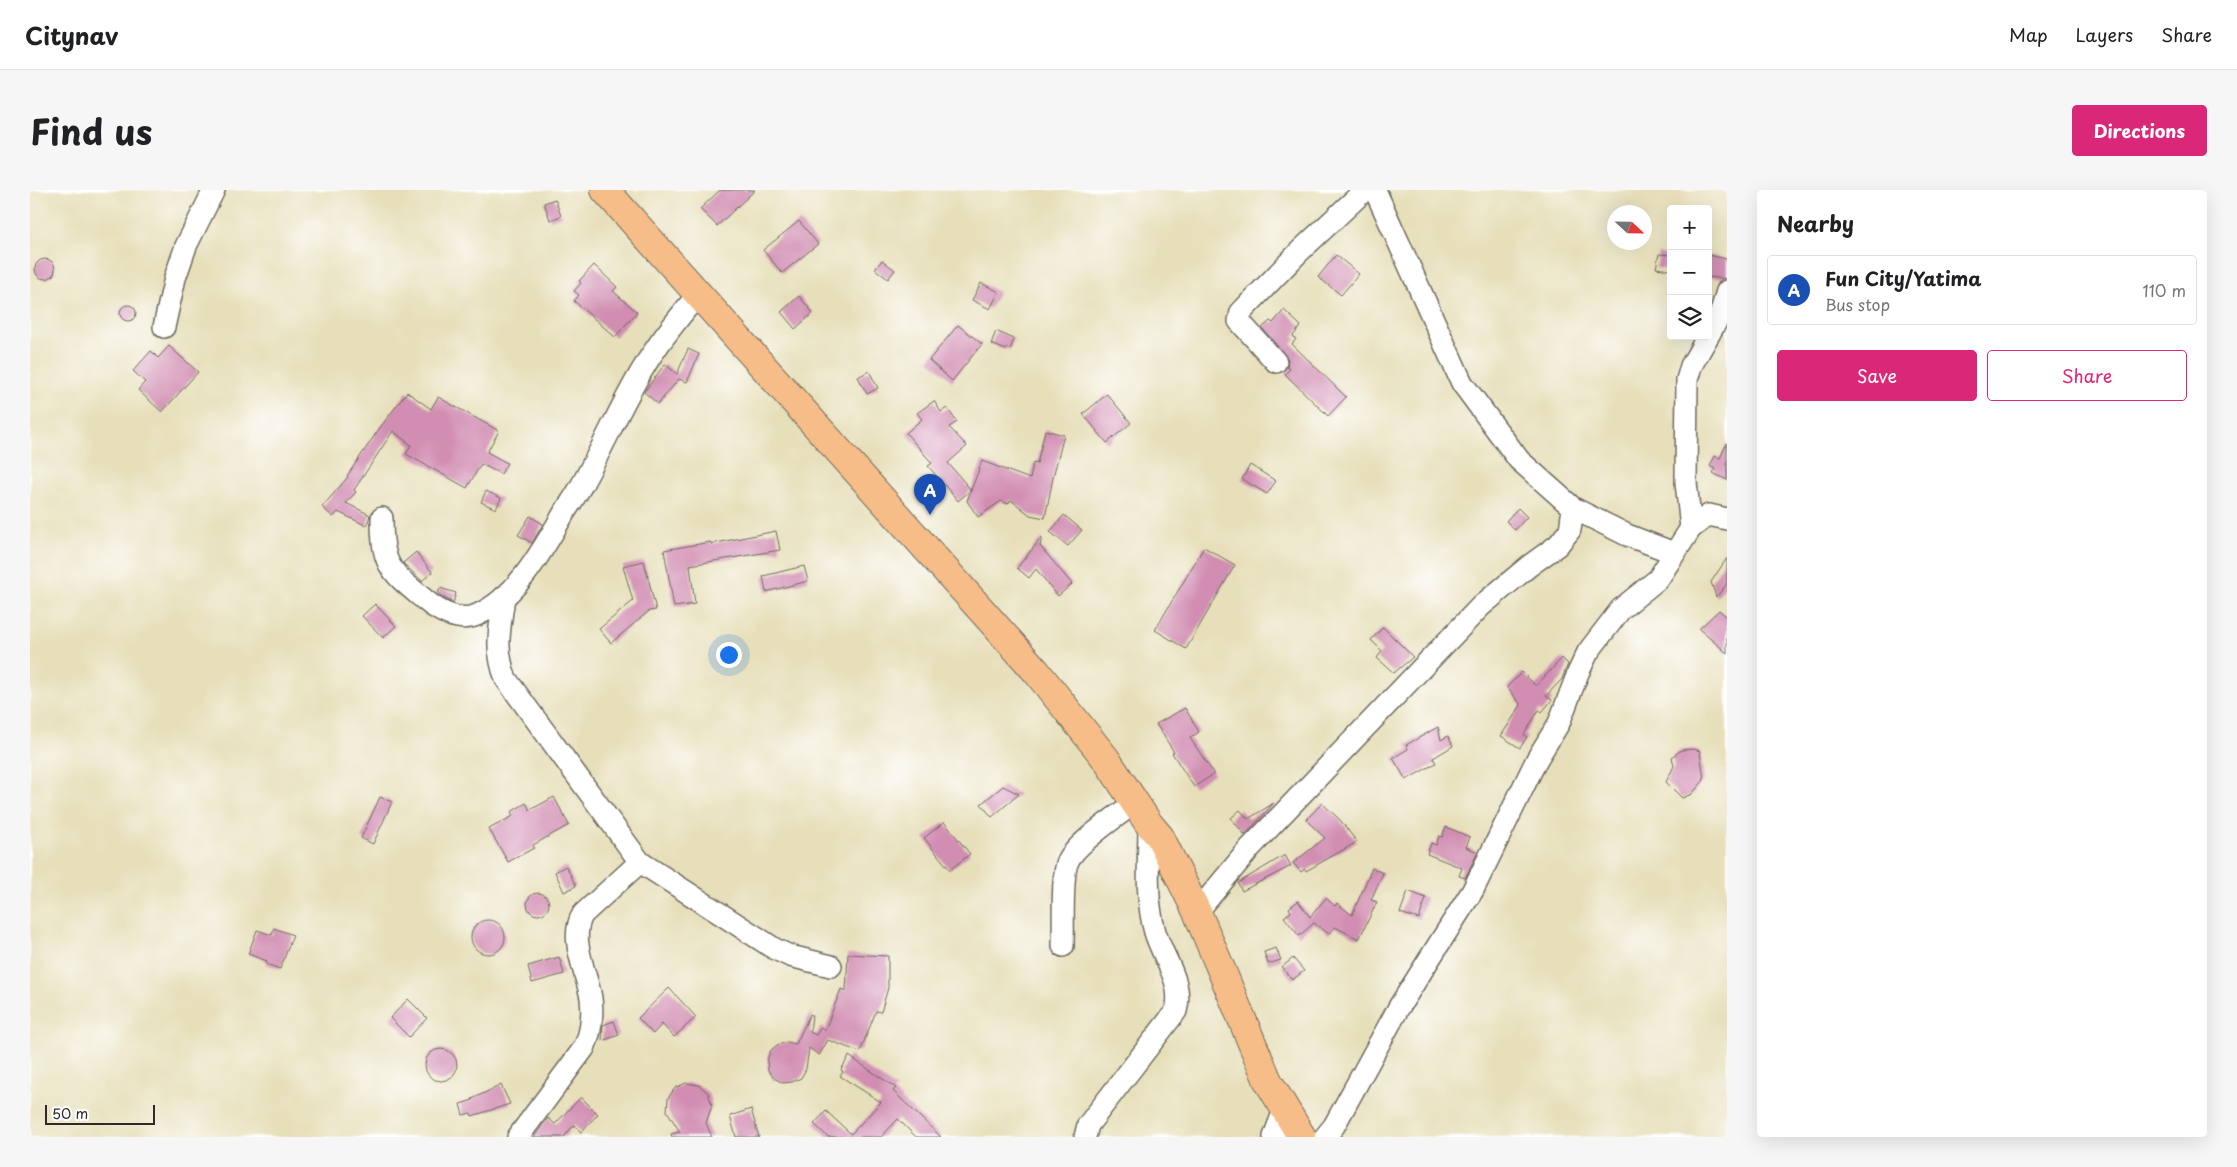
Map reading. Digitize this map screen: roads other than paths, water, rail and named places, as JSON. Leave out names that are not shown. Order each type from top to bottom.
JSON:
[{"type":"main road","points":[[604,190],[1036,671],[1106,759],[1160,837],[1197,912],[1268,1081],[1302,1137]]},
{"type":"street","points":[[164,328],[175,278],[186,246],[214,190]]},
{"type":"street","points":[[1276,362],[1240,321],[1241,312],[1300,250],[1366,190]]},
{"type":"street","points":[[1375,190],[1462,383],[1519,460],[1573,508],[1627,535],[1674,553]]},
{"type":"street","points":[[1712,329],[1720,315],[1727,291]]},
{"type":"street","points":[[382,518],[382,545],[386,560],[396,576],[433,607],[446,614],[467,617],[476,616],[504,597],[525,574],[542,550],[580,488],[643,367],[666,333],[698,294]]},
{"type":"street","points":[[1691,528],[1686,482],[1687,380],[1691,366],[1706,340]]},
{"type":"street","points":[[1197,912],[1250,848],[1481,606],[1529,566],[1558,545],[1570,530],[1573,508]]},
{"type":"street","points":[[1325,1137],[1334,1126],[1399,1007],[1473,890],[1537,759],[1559,722],[1588,652],[1621,609],[1658,580],[1691,528],[1709,515],[1727,519]]},
{"type":"street","points":[[504,597],[498,645],[499,662],[506,679],[640,862],[776,949],[790,956],[831,966]]},
{"type":"street","points":[[1064,946],[1064,900],[1068,860],[1094,832],[1142,813],[1151,911],[1155,932],[1179,989],[1179,1003],[1176,1011],[1088,1125],[1085,1137]]},
{"type":"street","points":[[518,1137],[584,1048],[589,1037],[591,999],[580,954],[579,921],[584,914],[640,862]]},
{"type":"street","points":[[1274,1137],[1284,1110]]},
{"type":"place","name":"Fun City/Yatima","points":[[930,515]]}]
